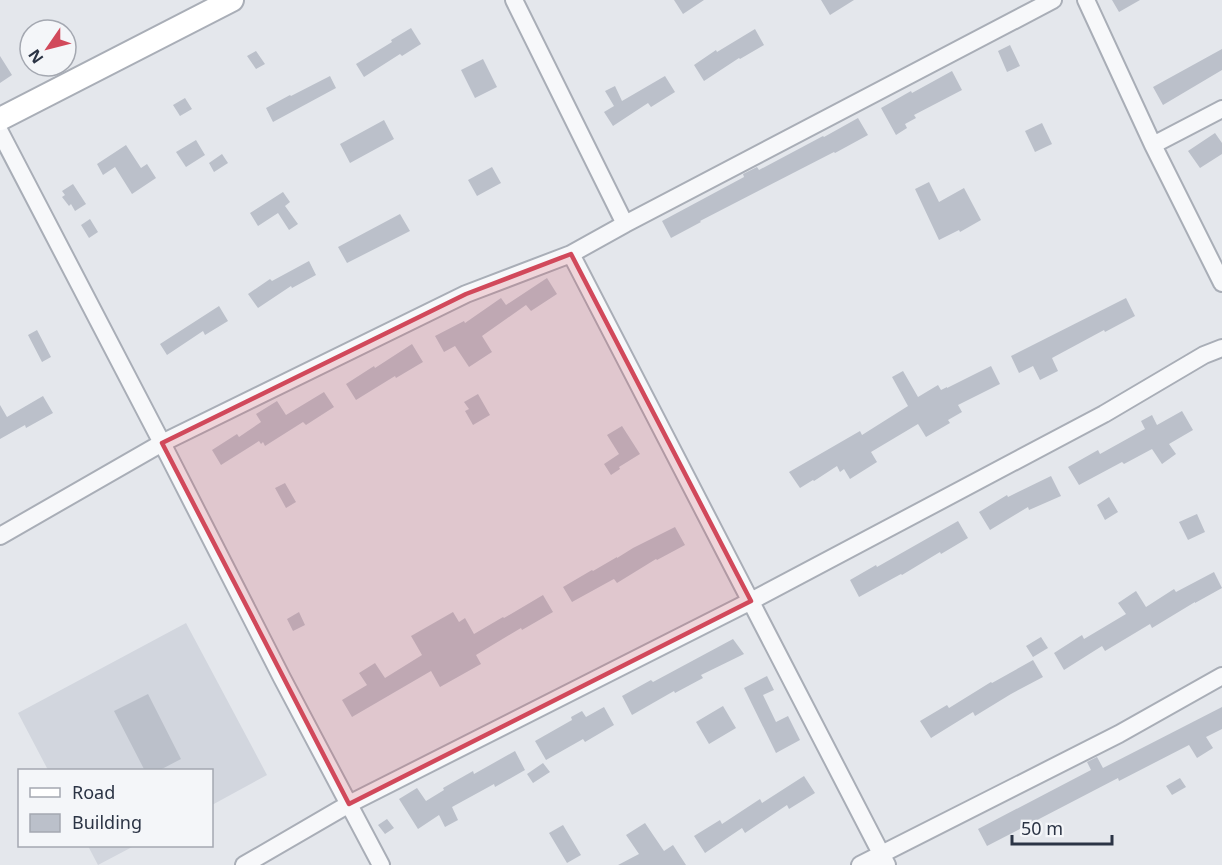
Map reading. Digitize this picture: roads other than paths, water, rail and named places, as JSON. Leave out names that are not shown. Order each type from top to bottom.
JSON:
[{"type":"street","points":[[0,119],[232,0]]},
{"type":"street","points":[[514,0],[624,224]]},
{"type":"street","points":[[0,536],[162,443],[466,294],[571,254],[624,224],[1053,0]]},
{"type":"street","points":[[1086,0],[1153,145],[1222,283]]},
{"type":"street","points":[[1153,145],[1222,109]]},
{"type":"street","points":[[0,132],[381,865]]},
{"type":"street","points":[[571,254],[884,859]]},
{"type":"street","points":[[244,865],[349,804],[751,601],[1104,414],[1204,356],[1222,348]]},
{"type":"street","points":[[860,865],[884,859],[1119,734],[1222,676]]}]
